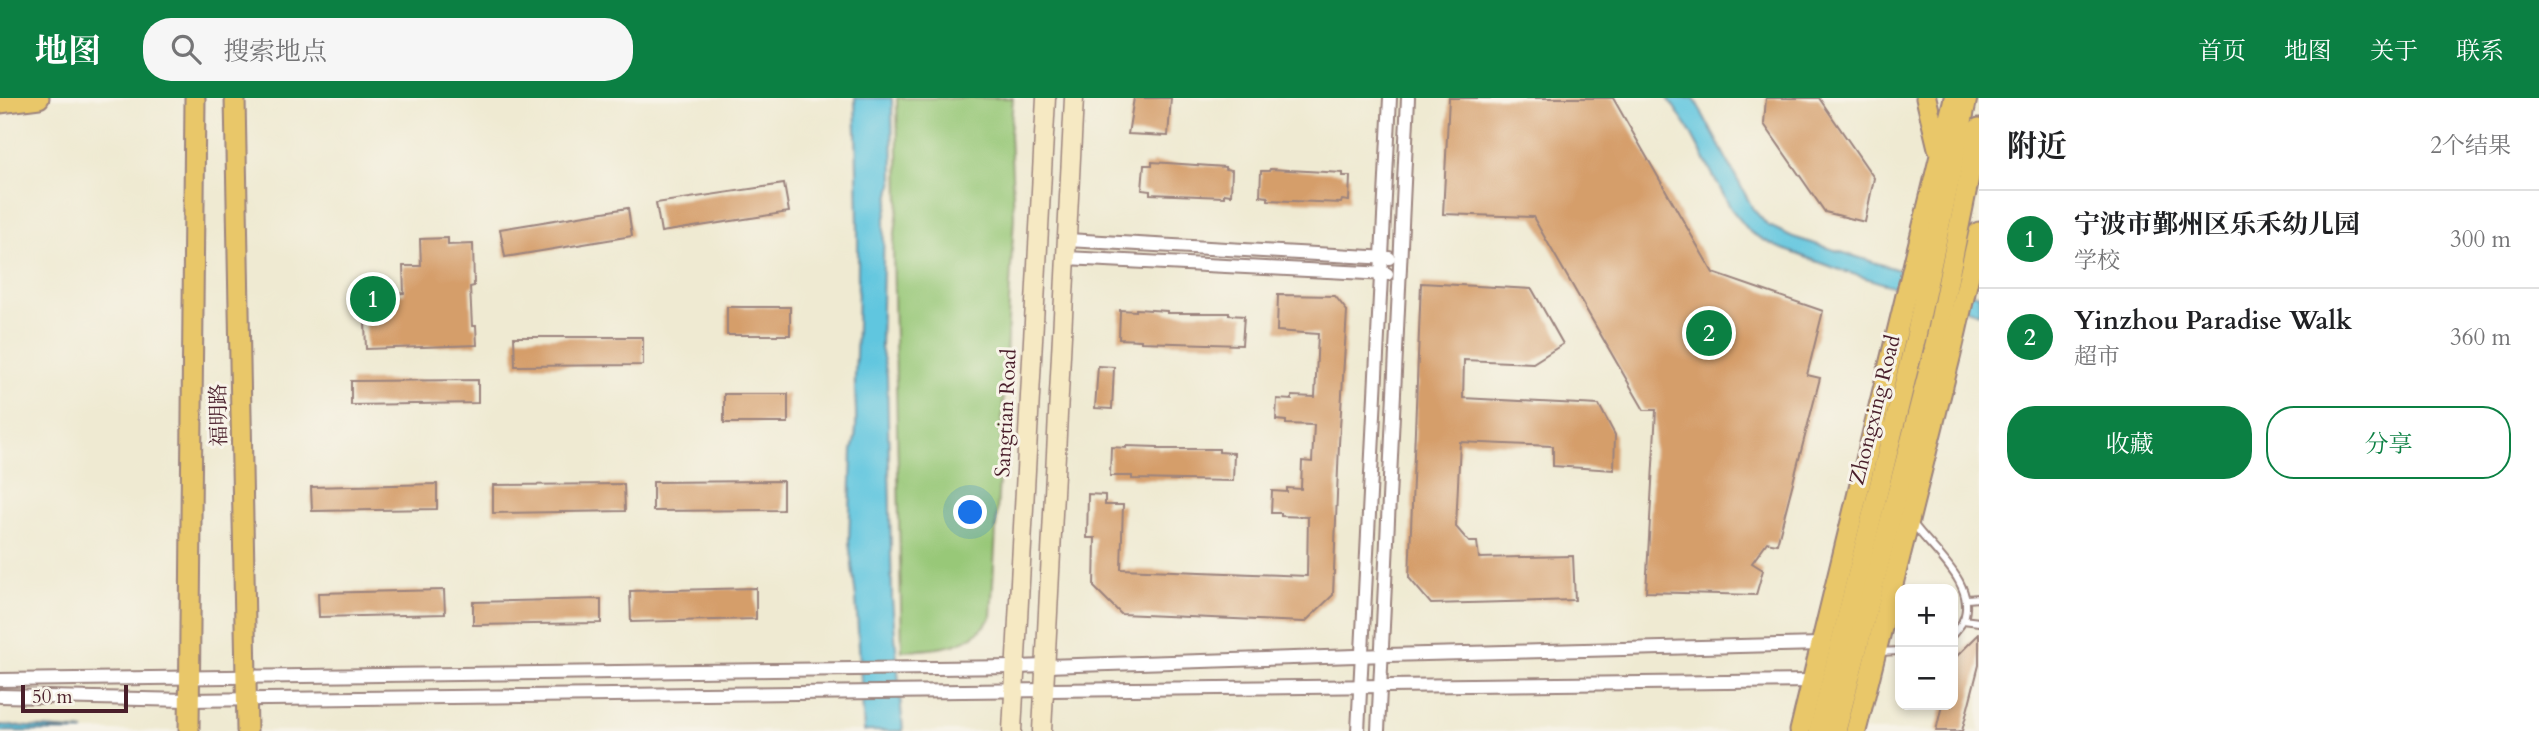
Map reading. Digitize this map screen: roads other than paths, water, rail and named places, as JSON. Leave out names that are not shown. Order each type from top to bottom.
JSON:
[{"type":"main road","points":[[0,103],[39,98]]},
{"type":"main road","name":"福明路","points":[[189,731],[195,98]]},
{"type":"main road","name":"福明路","points":[[235,98],[247,731]]},
{"type":"main road","name":"Sangtian Road","points":[[1012,731],[1046,98]]},
{"type":"main road","points":[[1042,731],[1074,98]]},
{"type":"main road","points":[[1926,98],[1939,154]]},
{"type":"main road","name":"Zhongxing Road","points":[[1943,352],[1939,154],[1954,98]]},
{"type":"main road","name":"Zhongxing Road","points":[[1940,226],[1967,98]]},
{"type":"main road","name":"Zhongxing Road","points":[[1819,731],[1906,337],[1940,226],[1979,128]]},
{"type":"main road","name":"Zhongxing Road","points":[[1836,731],[1978,236]]},
{"type":"main road","points":[[1800,731],[1821,644],[1906,337]]},
{"type":"main road","points":[[1856,731],[1909,517],[1943,352]]},
{"type":"street","points":[[1358,731],[1390,98]]},
{"type":"street","points":[[1378,731],[1408,98]]},
{"type":"street","points":[[1066,249],[1400,258]]},
{"type":"street","points":[[1066,249],[1399,275]]},
{"type":"street","points":[[0,680],[1045,667],[1821,644]]},
{"type":"street","points":[[0,696],[189,701],[1812,681]]},
{"type":"lane","points":[[1909,517],[1958,578],[1967,598],[1963,620],[1958,627]]},
{"type":"lane","points":[[1967,598],[1979,598]]},
{"type":"lane","points":[[1963,620],[1979,622]]},
{"type":"lane","points":[[1875,652],[1895,651]]},
{"type":"water","points":[[855,98],[892,98],[893,180],[884,223],[881,348],[887,375],[892,599],[903,731],[864,731],[856,597],[849,542],[852,450],[856,423],[858,306]]},
{"type":"water","points":[[1668,98],[1694,98],[1753,209],[1767,225],[1793,237],[1979,295],[1979,313],[1843,271],[1775,246],[1751,233],[1731,209],[1688,128]]},
{"type":"water","points":[[0,725],[85,731],[0,731]]},
{"type":"place","name":"宁波市鄞州区乐禾幼儿园","points":[[373,299]]},
{"type":"place","name":"Yinzhou Paradise Walk","points":[[1709,333]]}]
